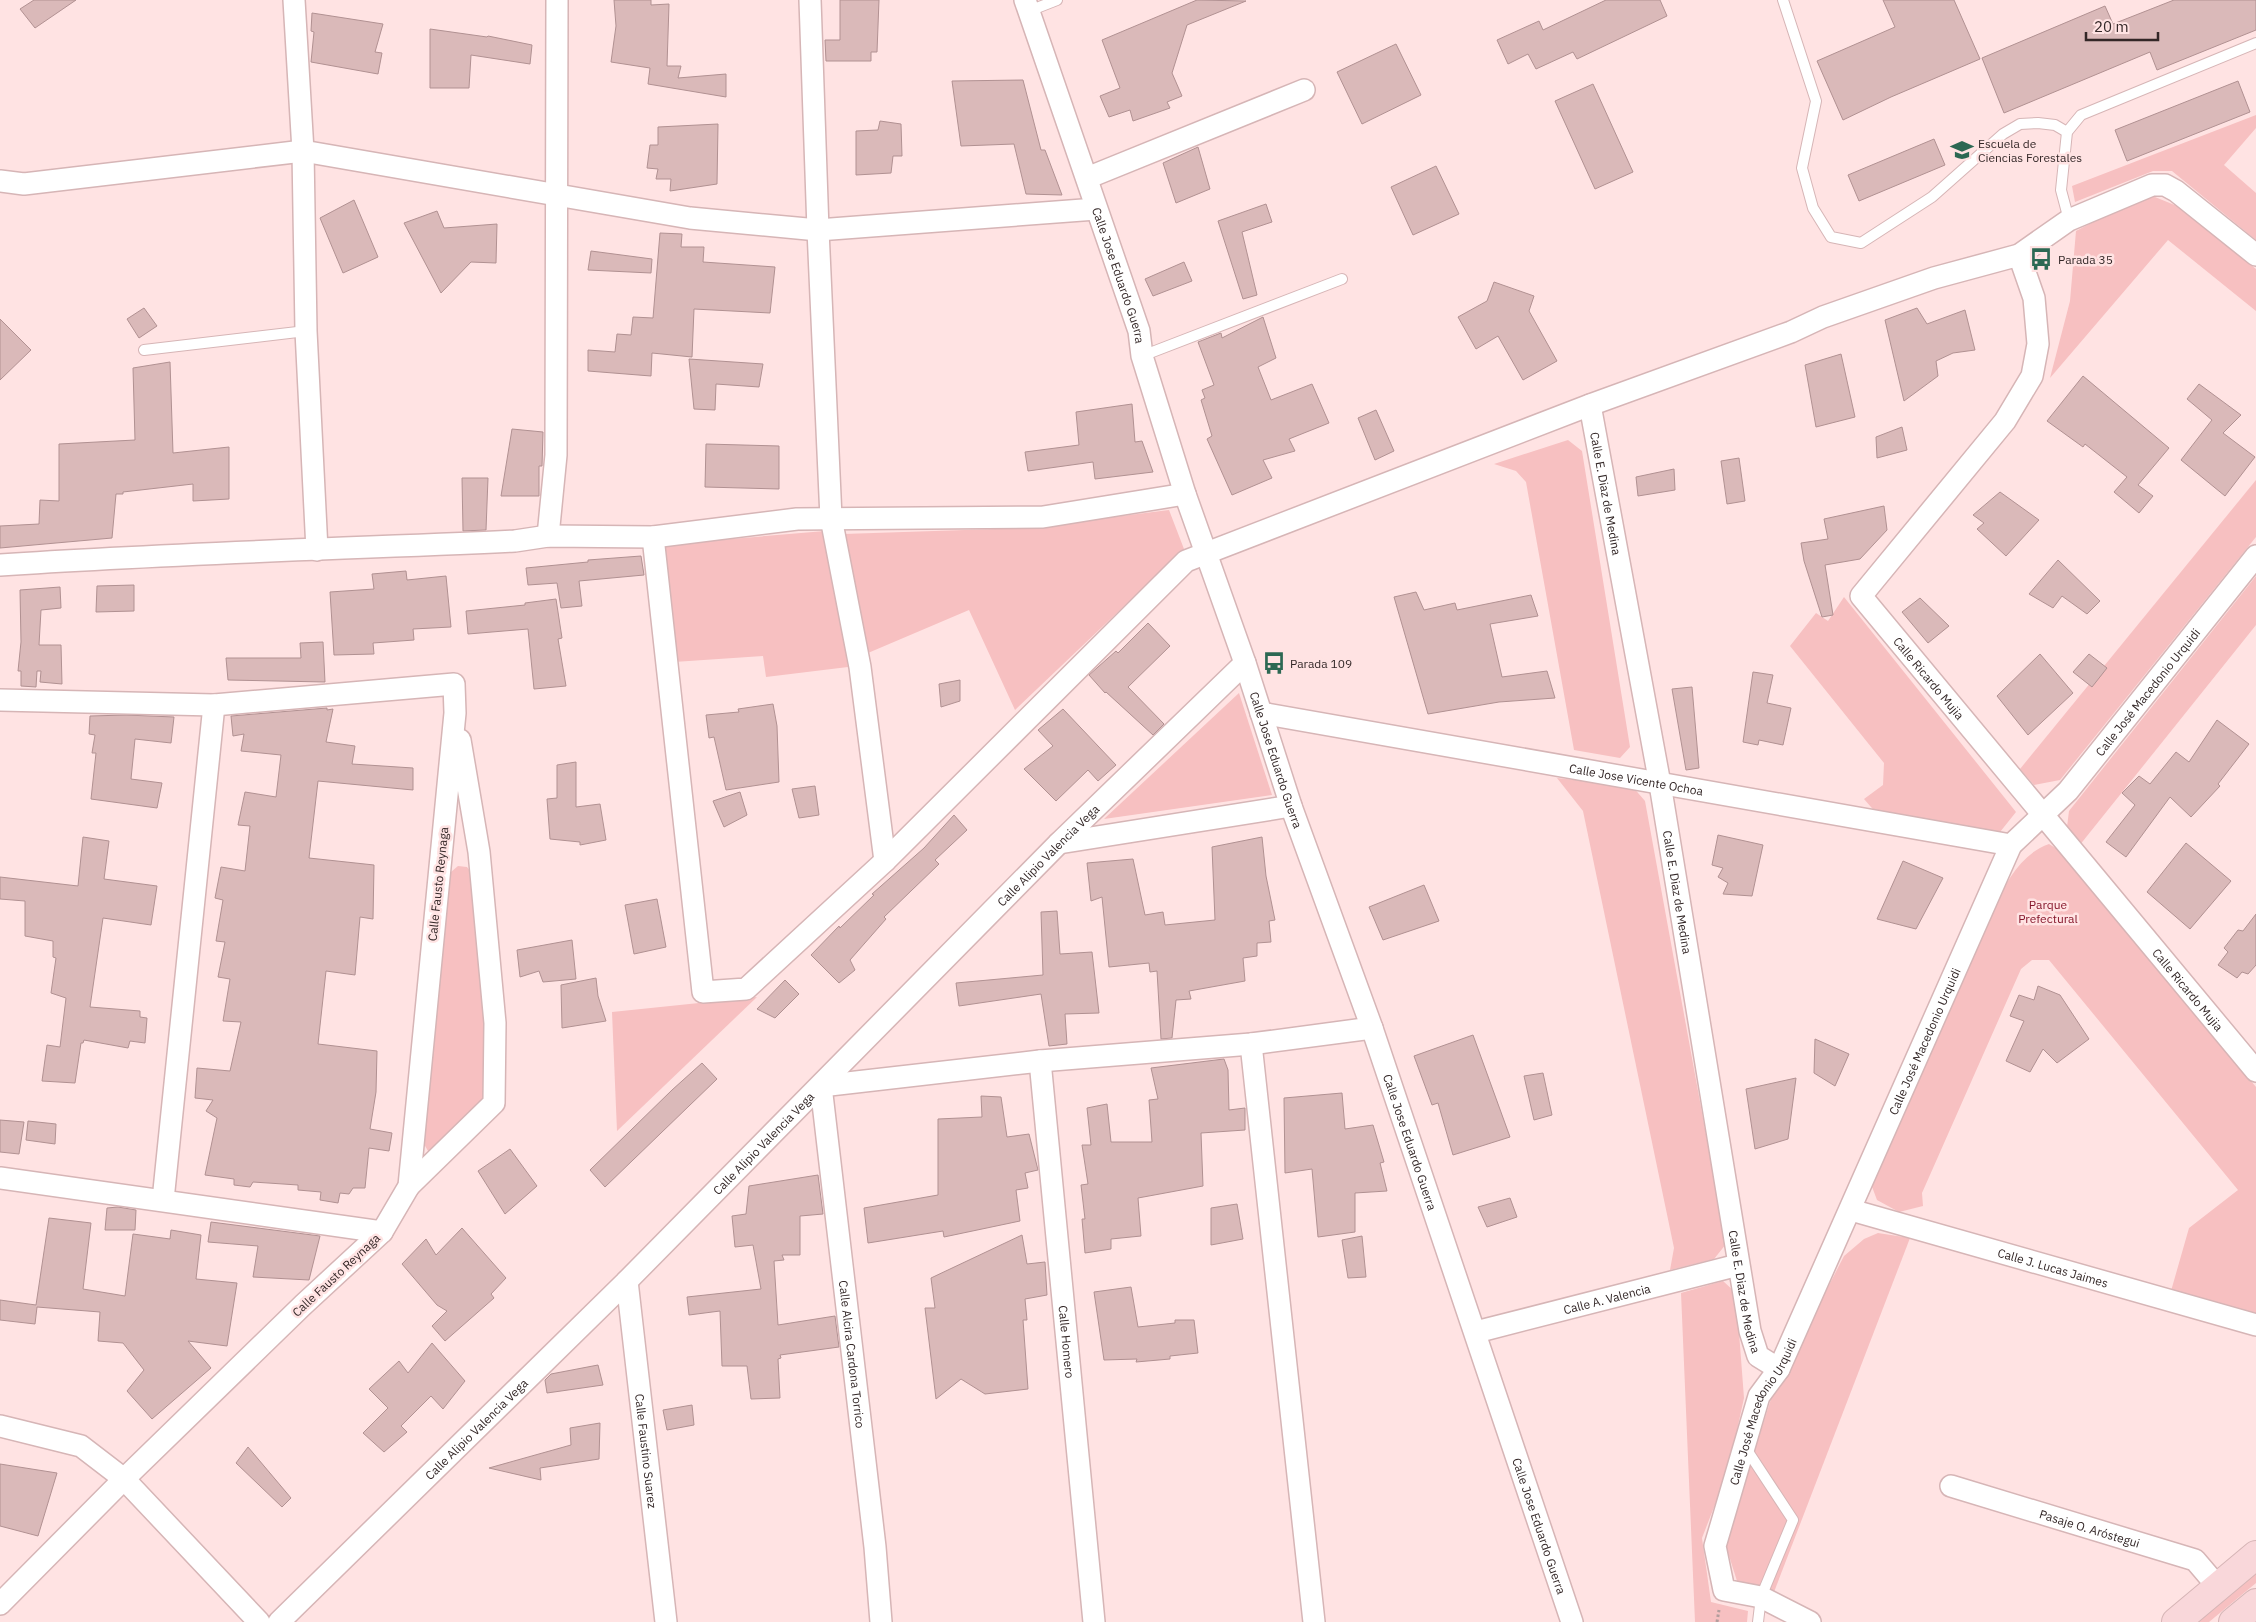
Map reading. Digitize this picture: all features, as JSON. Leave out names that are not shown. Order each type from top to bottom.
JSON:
[{"type":"street","points":[[294,0],[304,151],[306,331],[317,550]]},
{"type":"street","points":[[548,536],[556,455],[556,0]]},
{"type":"street","points":[[810,0],[818,230],[832,518],[860,667],[885,861]]},
{"type":"street","name":"Calle Jose Eduardo Guerra","points":[[1027,6],[1139,331],[1142,356],[1185,494],[1245,663],[1291,806],[1372,1028],[1476,1332],[1572,1622]]},
{"type":"street","points":[[1087,178],[1304,90]]},
{"type":"street","points":[[0,181],[24,184],[304,151],[690,218],[818,230],[1096,209]]},
{"type":"street","points":[[653,537],[704,992],[746,989],[885,861],[1186,560],[1590,405],[1791,332],[1832,313],[1934,278],[2019,255],[2068,220],[2152,186],[2165,185],[2176,191],[2256,255]]},
{"type":"street","name":"Calle Ricardo Mujia","points":[[2019,255],[2034,298],[2038,344],[2032,376],[2005,421],[1861,596],[2256,1071]]},
{"type":"street","name":"Calle E. Diaz de Medina","points":[[1590,405],[1660,784],[1750,1331],[1758,1356],[1780,1369]]},
{"type":"street","points":[[0,565],[133,556],[317,550],[515,540],[548,536],[653,537],[797,519],[1043,517],[1185,494]]},
{"type":"street","name":"Calle José Macedonio Urquidi","points":[[1761,1597],[1724,1590],[1716,1546],[1759,1396],[1780,1369],[2012,845],[2068,791],[2256,556]]},
{"type":"street","name":"Calle Alipio Valencia Vega","points":[[279,1622],[627,1281],[1059,843],[1245,663]]},
{"type":"street","name":"Calle Fausto Reynaga","points":[[0,1604],[124,1479],[303,1305],[382,1232],[408,1186],[455,713],[454,684],[214,705]]},
{"type":"street","points":[[0,700],[214,705],[163,1200]]},
{"type":"street","name":"Calle Jose Vicente Ochoa","points":[[1261,712],[2012,845]]},
{"type":"street","points":[[408,1186],[494,1104],[495,1023],[479,852],[455,713]]},
{"type":"street","points":[[1059,843],[1291,806]]},
{"type":"street","points":[[821,1086],[1040,1061],[1251,1044],[1372,1028]]},
{"type":"street","points":[[1251,1044],[1314,1622]]},
{"type":"street","name":"Calle Homero","points":[[1040,1061],[1094,1622]]},
{"type":"street","name":"Calle Alcira Cardona Torrico","points":[[821,1086],[875,1547],[882,1622]]},
{"type":"street","points":[[0,1178],[382,1232]]},
{"type":"street","name":"Calle J. Lucas Jaimes","points":[[1851,1210],[2256,1325]]},
{"type":"street","name":"Calle A. Valencia","points":[[1476,1332],[1738,1264]]},
{"type":"street","name":"Calle Faustino Suarez","points":[[627,1281],[666,1622]]},
{"type":"street","points":[[0,1426],[81,1446],[124,1479],[259,1622]]},
{"type":"street","name":"Pasaje O. Aróstegui","points":[[1951,1486],[2196,1560],[2218,1587]]},
{"type":"street","points":[[2176,1622],[2256,1555]]},
{"type":"street","points":[[1761,1597],[1810,1622]]},
{"type":"street","points":[[2233,1622],[2256,1603]]},
{"type":"lane","points":[[1027,6],[1056,0]]},
{"type":"lane","points":[[1783,0],[1816,101],[1802,168],[1812,208],[1831,237],[1862,243],[1932,197],[2003,134],[2020,124],[2038,122],[2055,125],[2067,132]]},
{"type":"lane","points":[[2068,220],[2061,190],[2067,132],[2081,115],[2256,43]]},
{"type":"lane","points":[[1142,356],[1342,279]]},
{"type":"lane","points":[[144,350],[306,331]]},
{"type":"lane","points":[[1745,1446],[1793,1520],[1761,1597],[1758,1622]]},
{"type":"green space","points":[[2256,115],[2256,128],[2224,165],[2256,193],[2256,240],[2172,171],[2153,171],[2075,202],[2072,186]]},
{"type":"green space","points":[[2155,197],[2177,206],[2256,269],[2256,311],[2168,240],[2050,378],[2070,301],[2076,231],[2139,198]]},
{"type":"green space","points":[[1568,440],[1582,451],[1630,747],[1620,758],[1574,750],[1526,482],[1516,471],[1494,464]]},
{"type":"green space","points":[[2256,480],[2256,537],[2060,780],[2034,785],[2020,769]]},
{"type":"green space","points":[[1169,510],[1184,549],[1015,710],[969,610],[868,653],[843,534],[1027,528]]},
{"type":"green space","points":[[825,531],[848,667],[766,677],[763,656],[674,662],[660,545]]},
{"type":"green space","points":[[2256,576],[2256,625],[2079,846],[2067,827],[2069,811]]},
{"type":"green space","points":[[1844,597],[2016,812],[2000,832],[1878,815],[1864,799],[1883,785],[1884,763],[1790,646],[1816,613],[1828,621]]},
{"type":"green space","points":[[1239,693],[1272,795],[1104,819]]},
{"type":"green space","points":[[1557,778],[1632,786],[1645,801],[1726,1244],[1714,1259],[1670,1270],[1674,1248],[1583,811]]},
{"type":"green space","name":"Parque Prefectural","points":[[2049,844],[2062,852],[2256,1087],[2256,1315],[2171,1291],[2189,1228],[2238,1190],[2049,960],[2032,960],[2021,969],[1922,1193],[1923,1206],[1899,1212],[1877,1200],[1871,1184],[1992,908],[2009,879],[2022,862]]},
{"type":"green space","points":[[458,866],[467,867],[474,876],[488,1061],[482,1102],[436,1153],[428,1151],[424,1144],[447,886],[451,872]]},
{"type":"green space","points":[[757,997],[617,1131],[612,1012]]},
{"type":"green space","points":[[1878,1233],[1910,1238],[1774,1592],[1737,1581],[1725,1543],[1772,1396],[1844,1256],[1864,1239]]},
{"type":"green space","points":[[1723,1281],[1736,1293],[1744,1398],[1728,1471],[1702,1538],[1711,1602],[1748,1611],[1747,1622],[1695,1622],[1681,1293]]},
{"type":"green space","points":[[2256,1571],[2256,1583],[2209,1622],[2195,1622]]},
{"type":"building","points":[[34,0],[76,0],[35,28],[20,9]]},
{"type":"building","points":[[614,0],[651,0],[651,5],[669,4],[667,66],[681,66],[678,78],[726,74],[726,97],[648,84],[650,68],[611,62],[616,26]]},
{"type":"building","points":[[840,0],[879,0],[877,52],[871,52],[871,61],[826,61],[825,40],[840,40]]},
{"type":"building","points":[[1197,0],[1246,1],[1187,25],[1172,73],[1182,96],[1167,102],[1170,108],[1133,121],[1130,110],[1109,117],[1100,96],[1120,88],[1102,40]]},
{"type":"building","points":[[1606,0],[1660,0],[1667,16],[1577,59],[1573,52],[1536,69],[1528,54],[1508,64],[1497,40],[1539,21],[1543,30]]},
{"type":"building","points":[[1883,0],[1954,0],[1980,59],[1843,120],[1817,61],[1895,27]]},
{"type":"building","points":[[2174,0],[2256,0],[2256,30],[2157,70],[2150,52],[2004,113],[1982,58],[2105,6],[2113,24]]},
{"type":"building","points":[[312,13],[383,24],[375,52],[382,53],[378,74],[311,62],[314,32],[311,31]]},
{"type":"building","points":[[430,29],[488,36],[532,45],[530,64],[471,55],[469,88],[430,88]]},
{"type":"building","points":[[1396,44],[1421,95],[1362,124],[1337,72]]},
{"type":"building","points":[[1023,80],[1041,150],[1045,150],[1062,195],[1026,194],[1014,144],[961,146],[952,81]]},
{"type":"building","points":[[2238,81],[2250,112],[2127,161],[2115,130]]},
{"type":"building","points":[[1593,84],[1633,172],[1595,189],[1555,101]]},
{"type":"building","points":[[880,121],[901,124],[902,156],[893,156],[891,173],[856,175],[856,131],[878,130]]},
{"type":"building","points":[[718,124],[717,184],[670,191],[671,179],[656,179],[658,169],[647,168],[650,145],[658,145],[658,127]]},
{"type":"building","points":[[1934,139],[1945,165],[1859,201],[1848,175]]},
{"type":"building","points":[[1198,147],[1210,189],[1176,203],[1163,163]]},
{"type":"building","points":[[1436,166],[1459,214],[1413,235],[1391,187]]},
{"type":"building","points":[[354,200],[378,257],[343,273],[320,218]]},
{"type":"building","points":[[1266,204],[1272,222],[1242,232],[1257,295],[1243,299],[1218,221]]},
{"type":"building","points":[[437,211],[444,228],[497,224],[496,263],[471,262],[441,293],[404,223]]},
{"type":"building","points":[[660,233],[682,234],[681,247],[704,247],[703,262],[775,267],[770,313],[694,309],[692,357],[652,353],[651,376],[588,371],[588,350],[615,352],[617,334],[631,335],[633,317],[653,318]]},
{"type":"building","points":[[591,251],[652,259],[651,273],[588,270]]},
{"type":"building","points":[[1184,262],[1192,281],[1153,296],[1145,279]]},
{"type":"building","points":[[1494,282],[1534,296],[1529,311],[1557,361],[1523,380],[1498,336],[1476,349],[1458,317],[1487,301]]},
{"type":"building","points":[[144,308],[157,326],[139,338],[127,319]]},
{"type":"building","points":[[1917,308],[1927,324],[1965,310],[1975,350],[1953,353],[1936,361],[1938,376],[1904,401],[1885,320]]},
{"type":"building","points":[[1263,317],[1276,358],[1258,367],[1271,400],[1312,384],[1329,423],[1289,439],[1295,451],[1263,460],[1272,478],[1232,495],[1207,439],[1212,436],[1201,400],[1205,398],[1202,390],[1214,385],[1198,342],[1221,333],[1222,338]]},
{"type":"building","points":[[0,319],[31,350],[0,380]]},
{"type":"building","points":[[1841,354],[1855,417],[1816,427],[1805,365]]},
{"type":"building","points":[[689,359],[763,364],[759,387],[716,384],[715,410],[694,409]]},
{"type":"building","points":[[170,362],[173,453],[229,447],[229,499],[193,501],[193,484],[123,492],[123,494],[116,494],[112,538],[0,548],[0,526],[39,524],[40,500],[59,501],[59,444],[135,440],[133,368]]},
{"type":"building","points":[[2083,376],[2169,448],[2138,485],[2153,496],[2139,513],[2114,492],[2127,477],[2085,444],[2083,447],[2047,421]]},
{"type":"building","points":[[2199,384],[2241,415],[2223,433],[2255,457],[2225,496],[2181,460],[2212,420],[2187,399]]},
{"type":"building","points":[[1132,404],[1135,442],[1142,441],[1153,472],[1095,479],[1093,462],[1028,471],[1025,452],[1079,445],[1076,412]]},
{"type":"building","points":[[1376,410],[1394,451],[1375,460],[1358,418]]},
{"type":"building","points":[[1902,427],[1907,450],[1877,458],[1876,437]]},
{"type":"building","points":[[512,429],[543,432],[542,466],[539,466],[539,496],[501,496]]},
{"type":"building","points":[[706,444],[779,446],[779,489],[705,487]]},
{"type":"building","points":[[1739,458],[1745,501],[1727,504],[1721,461]]},
{"type":"building","points":[[1674,469],[1675,490],[1638,496],[1636,477]]},
{"type":"building","points":[[462,478],[488,478],[486,530],[463,531]]},
{"type":"building","points":[[2000,492],[2039,520],[2006,556],[1977,529],[1984,523],[1973,515]]},
{"type":"building","points":[[1884,506],[1887,530],[1860,559],[1825,565],[1833,615],[1822,617],[1804,561],[1801,543],[1828,539],[1824,519]]},
{"type":"building","points":[[641,556],[644,575],[579,581],[582,606],[561,608],[557,583],[528,585],[526,568],[588,562],[588,560]]},
{"type":"building","points":[[2058,560],[2100,601],[2087,614],[2062,596],[2053,608],[2029,594]]},
{"type":"building","points":[[406,571],[407,580],[446,576],[451,627],[413,629],[414,640],[373,643],[374,654],[334,655],[330,592],[374,589],[372,574]]},
{"type":"building","points":[[134,585],[134,611],[96,612],[97,586]]},
{"type":"building","points":[[60,587],[61,608],[41,610],[39,645],[61,645],[62,684],[40,682],[41,671],[37,671],[36,687],[21,686],[21,671],[18,671],[21,642],[20,590]]},
{"type":"building","points":[[1416,592],[1424,610],[1455,603],[1457,610],[1531,595],[1538,616],[1490,624],[1502,677],[1547,671],[1555,698],[1499,702],[1428,714],[1394,597]]},
{"type":"building","points":[[1920,598],[1949,626],[1928,643],[1902,612]]},
{"type":"building","points":[[556,599],[562,638],[558,639],[566,686],[534,689],[528,629],[468,634],[466,611],[525,605],[525,603]]},
{"type":"building","points":[[1148,623],[1170,646],[1128,687],[1164,724],[1153,735],[1105,693],[1089,675],[1116,651],[1118,653]]},
{"type":"building","points":[[323,642],[325,682],[228,680],[226,658],[301,658],[300,643]]},
{"type":"building","points":[[2040,654],[2073,693],[2028,735],[1997,696]]},
{"type":"building","points":[[2089,654],[2107,668],[2092,687],[2073,672]]},
{"type":"building","points":[[1753,672],[1773,675],[1767,703],[1791,708],[1783,745],[1759,740],[1758,745],[1743,742]]},
{"type":"building","points":[[960,680],[960,701],[941,707],[939,684]]},
{"type":"building","points":[[1692,687],[1699,768],[1686,770],[1672,689]]},
{"type":"building","points":[[773,704],[777,726],[779,782],[726,790],[714,737],[709,738],[706,715],[739,712],[738,709]]},
{"type":"building","points":[[327,708],[327,710],[333,709],[326,742],[355,746],[352,764],[413,768],[413,790],[318,781],[309,858],[374,865],[373,919],[360,917],[355,975],[326,971],[318,1044],[377,1051],[376,1092],[370,1129],[392,1133],[389,1151],[369,1148],[365,1188],[353,1188],[349,1194],[340,1193],[338,1203],[320,1200],[321,1192],[298,1190],[298,1185],[253,1182],[250,1187],[234,1185],[234,1179],[205,1175],[217,1118],[206,1111],[213,1100],[195,1098],[197,1068],[230,1071],[241,1022],[223,1021],[230,979],[218,977],[225,942],[216,941],[223,900],[215,898],[221,867],[245,871],[250,826],[238,825],[245,792],[276,797],[281,755],[241,751],[244,734],[233,736],[231,716]]},
{"type":"building","points":[[1063,709],[1116,765],[1098,781],[1088,770],[1056,801],[1024,769],[1053,746],[1038,730]]},
{"type":"building","points":[[90,716],[174,717],[171,743],[135,739],[131,779],[162,783],[157,808],[91,799],[96,753],[92,753],[95,735],[89,734]]},
{"type":"building","points":[[2217,720],[2249,744],[2218,784],[2220,786],[2191,817],[2170,797],[2126,857],[2106,842],[2135,805],[2122,793],[2139,776],[2150,784],[2176,752],[2189,762]]},
{"type":"building","points":[[576,762],[576,807],[600,804],[606,840],[580,845],[580,842],[550,839],[547,799],[557,798],[557,765]]},
{"type":"building","points":[[815,786],[819,815],[799,818],[792,789]]},
{"type":"building","points":[[740,792],[747,815],[724,827],[713,801]]},
{"type":"building","points":[[954,815],[967,830],[935,860],[939,864],[884,917],[886,919],[850,960],[855,970],[839,983],[811,955],[839,926],[840,928],[874,895],[872,894],[924,848]]},
{"type":"building","points":[[1718,835],[1763,845],[1752,896],[1723,894],[1728,883],[1718,877],[1723,868],[1712,865]]},
{"type":"building","points":[[83,837],[109,841],[104,879],[157,886],[151,925],[103,918],[90,1007],[140,1011],[140,1017],[147,1018],[145,1043],[130,1041],[128,1048],[84,1040],[81,1043],[75,1083],[42,1081],[47,1045],[60,1047],[66,998],[51,993],[56,958],[53,957],[53,941],[25,936],[25,901],[0,899],[0,877],[78,886]]},
{"type":"building","points":[[1262,837],[1266,876],[1275,920],[1269,921],[1271,942],[1257,943],[1257,956],[1243,958],[1245,981],[1189,991],[1191,999],[1176,1000],[1172,1038],[1161,1039],[1157,971],[1150,972],[1149,963],[1109,967],[1102,897],[1091,901],[1087,863],[1133,859],[1145,915],[1163,912],[1165,925],[1215,920],[1212,847]]},
{"type":"building","points":[[2186,843],[2231,881],[2190,929],[2147,892]]},
{"type":"building","points":[[1903,861],[1943,878],[1916,929],[1877,919]]},
{"type":"building","points":[[1424,885],[1439,921],[1383,940],[1369,907]]},
{"type":"building","points":[[657,899],[666,947],[634,954],[625,905]]},
{"type":"building","points":[[1057,911],[1060,954],[1092,952],[1099,1013],[1065,1014],[1067,1044],[1049,1046],[1041,994],[959,1006],[956,983],[1043,975],[1041,912]]},
{"type":"building","points":[[2256,914],[2256,965],[2248,974],[2242,972],[2237,978],[2218,965],[2228,952],[2224,948],[2238,930],[2243,931]]},
{"type":"building","points":[[572,940],[576,979],[543,982],[539,971],[520,977],[517,950]]},
{"type":"building","points":[[596,978],[598,996],[606,1021],[562,1028],[561,985]]},
{"type":"building","points":[[785,980],[799,994],[775,1018],[757,1009]]},
{"type":"building","points":[[2038,986],[2060,995],[2089,1039],[2057,1063],[2043,1049],[2030,1072],[2006,1061],[2024,1021],[2010,1016],[2019,995],[2034,1000]]},
{"type":"building","points":[[1473,1035],[1510,1137],[1453,1155],[1438,1103],[1432,1105],[1414,1056]]},
{"type":"building","points":[[1815,1039],[1849,1054],[1835,1086],[1814,1073]]},
{"type":"building","points":[[1224,1059],[1228,1070],[1229,1110],[1245,1108],[1245,1130],[1201,1133],[1203,1186],[1138,1198],[1141,1236],[1111,1239],[1111,1249],[1085,1253],[1082,1219],[1085,1219],[1081,1185],[1088,1184],[1082,1145],[1091,1145],[1087,1108],[1107,1104],[1111,1142],[1152,1142],[1149,1100],[1158,1099],[1151,1068]]},
{"type":"building","points":[[702,1063],[717,1079],[605,1187],[590,1170]]},
{"type":"building","points":[[1543,1073],[1552,1115],[1534,1120],[1524,1076]]},
{"type":"building","points":[[1796,1078],[1788,1139],[1755,1149],[1746,1089]]},
{"type":"building","points":[[1342,1093],[1345,1129],[1373,1125],[1384,1162],[1380,1163],[1387,1191],[1355,1193],[1355,1232],[1318,1237],[1312,1169],[1285,1173],[1284,1098]]},
{"type":"building","points":[[981,1096],[1001,1097],[1007,1137],[1029,1134],[1038,1170],[1025,1173],[1028,1188],[1016,1190],[1020,1221],[944,1237],[943,1231],[868,1243],[864,1208],[938,1195],[938,1119],[982,1117]]},
{"type":"building","points":[[0,1120],[24,1122],[19,1154],[0,1152]]},
{"type":"building","points":[[28,1121],[56,1124],[55,1144],[26,1140]]},
{"type":"building","points":[[510,1149],[537,1186],[505,1214],[478,1171]]},
{"type":"building","points":[[818,1175],[823,1214],[800,1216],[800,1255],[782,1255],[784,1260],[774,1261],[778,1325],[835,1316],[839,1347],[780,1355],[781,1358],[778,1359],[780,1398],[751,1399],[747,1366],[722,1366],[720,1311],[689,1315],[687,1297],[761,1289],[753,1245],[735,1247],[732,1216],[746,1214],[749,1186]]},
{"type":"building","points":[[1510,1198],[1517,1217],[1487,1227],[1478,1207]]},
{"type":"building","points":[[1237,1204],[1243,1239],[1211,1245],[1211,1208]]},
{"type":"building","points":[[118,1207],[136,1210],[135,1230],[105,1230],[107,1208]]},
{"type":"building","points":[[49,1218],[91,1223],[83,1289],[125,1296],[133,1234],[170,1239],[171,1230],[201,1235],[196,1279],[237,1283],[227,1346],[188,1341],[211,1368],[152,1419],[127,1391],[144,1370],[123,1343],[98,1341],[100,1312],[37,1307],[35,1324],[0,1320],[0,1300],[36,1305]]},
{"type":"building","points":[[211,1222],[320,1236],[309,1280],[253,1277],[258,1246],[208,1242]]},
{"type":"building","points":[[462,1228],[506,1278],[491,1294],[494,1298],[445,1341],[432,1326],[447,1311],[437,1305],[402,1264],[426,1239],[436,1255]]},
{"type":"building","points":[[1022,1235],[1027,1264],[1045,1262],[1047,1295],[1025,1299],[1027,1320],[1023,1320],[1028,1389],[985,1394],[961,1379],[936,1399],[925,1308],[935,1308],[931,1278]]},
{"type":"building","points":[[1362,1236],[1366,1277],[1348,1278],[1342,1240]]},
{"type":"building","points":[[1131,1287],[1138,1327],[1175,1323],[1175,1320],[1194,1320],[1198,1353],[1170,1356],[1170,1359],[1136,1362],[1137,1359],[1104,1360],[1094,1292]]},
{"type":"building","points":[[432,1343],[465,1381],[443,1409],[431,1396],[401,1426],[407,1432],[384,1452],[363,1433],[388,1408],[369,1389],[399,1361],[408,1373]]},
{"type":"building","points":[[598,1365],[603,1385],[547,1393],[545,1380],[551,1374]]},
{"type":"building","points":[[692,1405],[694,1425],[667,1430],[663,1410]]},
{"type":"building","points":[[600,1423],[599,1459],[540,1468],[541,1480],[489,1468],[571,1445],[570,1428]]},
{"type":"building","points":[[248,1447],[291,1498],[282,1507],[236,1463]]},
{"type":"building","points":[[0,1464],[57,1473],[38,1536],[0,1526]]},
{"type":"place","name":"Escuela de Ciencias Forestales","points":[[1962,150]]},
{"type":"place","name":"Parada 35","points":[[2041,259]]},
{"type":"place","name":"Parada 109","points":[[1274,663]]}]
